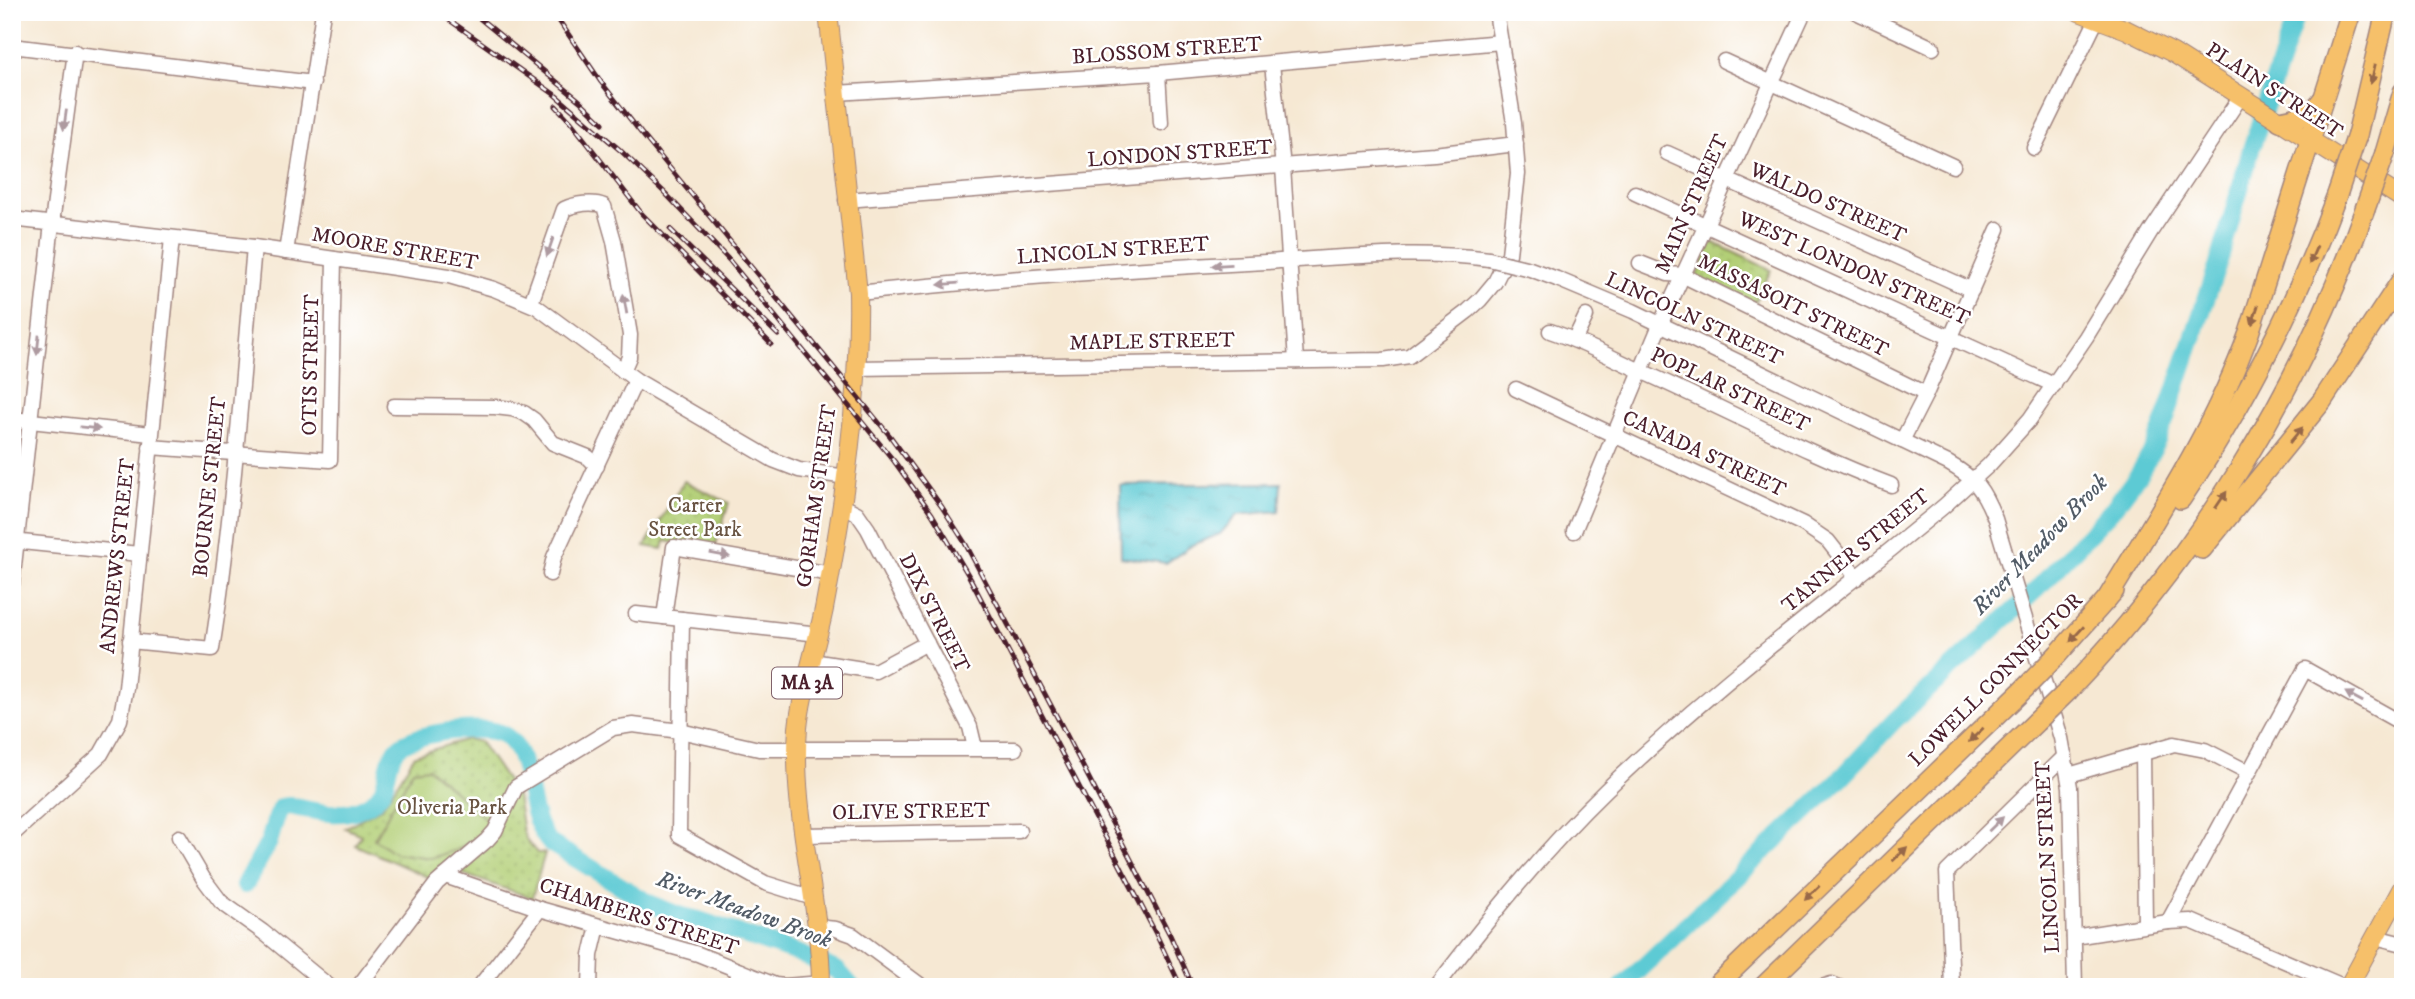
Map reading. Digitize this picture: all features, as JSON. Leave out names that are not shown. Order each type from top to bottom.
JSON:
[{"type":"highway","points":[[2107,599],[2201,442],[2228,386],[2249,333],[2351,12]]},
{"type":"highway","name":"LOWELL CONNECTOR","points":[[1715,987],[2058,654],[2107,599],[2199,473],[2249,389],[2292,303],[2338,191],[2357,135],[2386,12]]},
{"type":"highway","points":[[1763,987],[2069,690],[2177,564],[2244,463],[2282,397],[2316,329],[2345,264],[2385,153],[2403,92]]},
{"type":"highway","points":[[2280,121],[2306,115],[2318,107],[2323,99]]},
{"type":"highway","points":[[2105,651],[2162,597],[2308,420],[2403,278]]},
{"type":"main road","name":"GORHAM STREET","points":[[822,984],[798,782],[797,748],[800,717],[843,506],[859,337],[858,293],[828,12]]},
{"type":"main road","name":"PLAIN STREET","points":[[2079,12],[2149,40],[2403,199]]},
{"type":"main road","points":[[2346,987],[2403,886]]},
{"type":"street","points":[[286,252],[323,12]]},
{"type":"street","name":"MAPLE STREET","points":[[856,368],[1383,360],[1409,356],[1480,300],[1495,282],[1506,261],[1513,232],[1517,186],[1516,144],[1496,12]]},
{"type":"street","name":"MAIN STREET","points":[[1574,531],[1682,275],[1804,12]]},
{"type":"street","points":[[1856,12],[1933,48]]},
{"type":"street","points":[[2034,148],[2097,19]]},
{"type":"street","name":"BLOSSOM STREET","points":[[836,93],[1158,73],[1501,42]]},
{"type":"street","points":[[12,46],[313,82]]},
{"type":"street","points":[[12,584],[14,542],[51,223],[75,52]]},
{"type":"street","points":[[1724,61],[1953,166]]},
{"type":"street","points":[[1272,64],[1283,167],[1296,361]]},
{"type":"street","points":[[1158,73],[1161,123]]},
{"type":"street","name":"TANNER STREET","points":[[1436,987],[1499,907],[1606,790],[1686,718],[1974,480],[2017,436],[2247,100]]},
{"type":"street","name":"LONDON STREET","points":[[846,200],[1434,155],[1516,144]]},
{"type":"street","name":"WALDO STREET","points":[[1667,153],[1972,290]]},
{"type":"street","name":"WEST LONDON STREET","points":[[1635,193],[2054,385]]},
{"type":"street","points":[[531,303],[562,212],[566,207],[598,203],[604,206],[614,241],[630,335],[629,357],[623,371]]},
{"type":"street","name":"MOORE STREET","points":[[12,219],[254,247],[456,278],[496,289],[531,303],[636,380],[773,460],[799,470],[846,477]]},
{"type":"street","points":[[1902,441],[1926,394],[1998,229]]},
{"type":"street","name":"ANDREWS STREET","points":[[12,835],[101,754],[111,740],[123,709],[172,238]]},
{"type":"street","name":"BOURNE STREET","points":[[130,641],[212,649],[223,579],[254,247]]},
{"type":"street","name":"LINCOLN STREET","points":[[858,293],[1016,278],[1290,261],[1429,255],[1489,259],[1558,279],[1948,463],[1974,480],[1989,504],[2065,756],[2069,775],[2075,987]]},
{"type":"street","name":"OTIS STREET","points":[[12,419],[236,454],[330,460],[334,259]]},
{"type":"street","name":"MASSASOIT STREET","points":[[1640,262],[1668,274],[1682,275],[1926,394]]},
{"type":"street","points":[[1575,339],[1586,316]]},
{"type":"street","name":"POPLAR STREET","points":[[1550,331],[1575,339],[1834,463],[1891,485]]},
{"type":"street","points":[[550,574],[554,557],[636,380]]},
{"type":"street","name":"CANADA STREET","points":[[1516,389],[1803,524],[1828,541],[1857,578]]},
{"type":"street","points":[[394,406],[495,407],[524,412],[552,443],[576,451],[597,466]]},
{"type":"street","name":"DIX STREET","points":[[843,506],[857,513],[867,529],[970,727],[975,748]]},
{"type":"street","points":[[14,542],[139,554]]},
{"type":"street","points":[[664,617],[674,547],[831,574]]},
{"type":"street","points":[[636,614],[819,634]]},
{"type":"street","points":[[682,619],[679,835],[765,883],[813,898]]},
{"type":"street","points":[[812,661],[875,671],[927,643]]},
{"type":"street","points":[[2168,922],[2305,669],[2403,724]]},
{"type":"street","points":[[358,987],[437,883],[495,831],[516,788],[613,728],[633,724],[680,731],[759,749],[1015,749]]},
{"type":"street","points":[[2069,775],[2167,745],[2182,744],[2205,750],[2248,772]]},
{"type":"street","points":[[2143,752],[2145,925]]},
{"type":"street","points":[[1952,987],[1947,872],[2065,756]]},
{"type":"street","name":"OLIVE STREET","points":[[804,835],[1019,831]]},
{"type":"street","points":[[179,837],[202,878],[221,902],[263,932],[330,987]]},
{"type":"street","name":"CHAMBERS STREET","points":[[445,876],[540,909],[698,954],[785,986],[822,984]]},
{"type":"street","points":[[479,987],[540,909]]},
{"type":"street","points":[[2074,936],[2182,920],[2201,925],[2346,987]]},
{"type":"street","points":[[590,987],[591,955],[598,926]]},
{"type":"street","points":[[816,927],[836,929],[853,935],[923,987]]},
{"type":"street","points":[[2375,937],[2403,944]]},
{"type":"street","points":[[734,987],[740,971]]},
{"type":"street","points":[[1822,987],[1832,984],[1839,987]]},
{"type":"green space","points":[[1712,242],[1771,270],[1753,307],[1695,279]]},
{"type":"green space","name":"Carter Street Park","points":[[684,481],[729,503],[714,550],[665,541],[663,549],[645,546]]},
{"type":"green space","name":"Oliveria Park","points":[[467,739],[480,742],[517,796],[527,841],[537,853],[545,853],[532,898],[440,866],[430,878],[355,845],[361,835],[345,828],[382,807],[415,755]]},
{"type":"green space","points":[[428,768],[490,823],[478,837],[456,850],[431,858],[395,853],[374,839],[413,770]]},
{"type":"water","points":[[1281,483],[1279,511],[1237,515],[1220,534],[1194,544],[1166,563],[1121,557],[1120,485]]},
{"type":"waterway","name":"River Meadow Brook","points":[[1622,987],[1843,776],[1894,721],[2038,588],[2111,511],[2138,475],[2153,450],[2166,418],[2221,255],[2252,146],[2297,12]]},
{"type":"waterway","name":"River Meadow Brook","points":[[245,885],[269,842],[282,807],[335,813],[362,808],[373,802],[384,787],[390,762],[399,747],[436,733],[485,730],[507,737],[516,747],[526,773],[536,818],[550,843],[649,903],[800,954],[838,971],[852,987]]},
{"type":"railway","points":[[438,12],[554,94],[620,150],[665,193],[729,260],[894,461],[932,514],[970,578],[1155,932],[1181,987]]},
{"type":"railway","points":[[472,12],[603,123]]},
{"type":"railway","points":[[553,12],[601,82],[641,133],[890,436],[942,507],[965,543],[1065,732],[1170,935],[1193,987]]},
{"type":"railway","points":[[556,106],[642,214],[771,344]]},
{"type":"railway","points":[[670,229],[778,335]]}]
